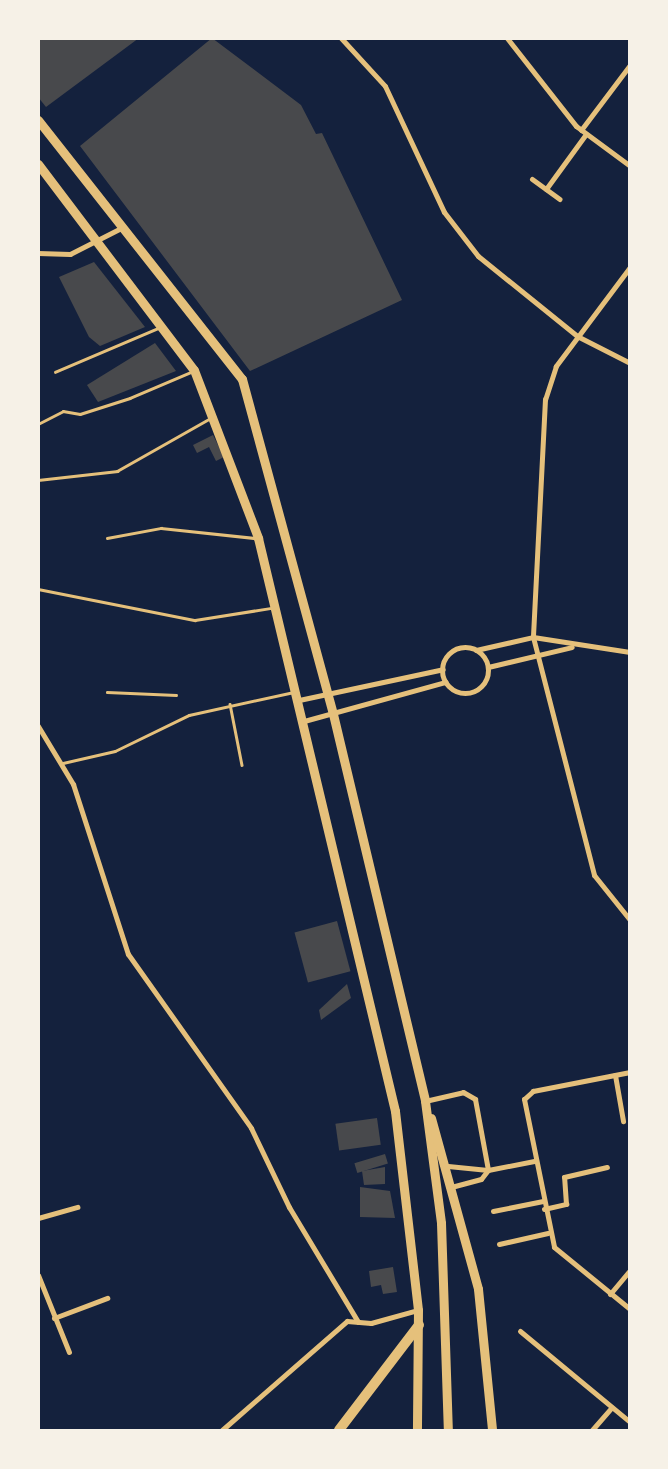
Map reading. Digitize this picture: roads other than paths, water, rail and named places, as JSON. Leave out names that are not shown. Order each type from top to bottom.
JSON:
[{"type":"highway","points":[[339,1430],[419,1325]]},
{"type":"main road","points":[[38,120],[242,379],[333,714],[425,1101],[441,1223],[448,1430]]},
{"type":"main road","points":[[38,164],[164,325],[194,370],[215,416],[258,538],[304,720],[396,1111],[418,1310],[418,1430]]},
{"type":"main road","points":[[425,1101],[454,1186],[488,1351],[492,1430]]},
{"type":"street","points":[[341,38],[385,86],[444,212],[478,256],[578,336],[629,363]]},
{"type":"street","points":[[507,38],[584,132],[629,166]]},
{"type":"street","points":[[546,189],[629,65]]},
{"type":"street","points":[[531,178],[560,199]]},
{"type":"street","points":[[38,253],[70,254],[101,243],[123,227]]},
{"type":"street","points":[[629,267],[556,366],[545,399],[533,637],[594,875],[629,920]]},
{"type":"street","points":[[488,667],[476,690],[463,693],[446,682],[443,669],[454,650],[476,650],[533,637],[575,647],[629,652]]},
{"type":"street","points":[[488,667],[575,647]]},
{"type":"street","points":[[476,650],[488,667]]},
{"type":"street","points":[[298,696],[327,694],[443,669]]},
{"type":"street","points":[[304,720],[446,682]]},
{"type":"street","points":[[38,726],[63,763],[128,954],[251,1128],[289,1207],[358,1322]]},
{"type":"street","points":[[629,1072],[527,1094],[534,1161],[548,1233],[554,1247],[629,1309]]},
{"type":"street","points":[[615,1075],[623,1121]]},
{"type":"street","points":[[425,1101],[471,1093],[488,1170]]},
{"type":"street","points":[[448,1166],[488,1170],[534,1161]]},
{"type":"street","points":[[544,1209],[566,1204],[565,1177],[607,1167]]},
{"type":"street","points":[[454,1186],[481,1179],[488,1170]]},
{"type":"street","points":[[493,1211],[543,1201]]},
{"type":"street","points":[[38,1218],[77,1207]]},
{"type":"street","points":[[499,1244],[548,1233]]},
{"type":"street","points":[[610,1294],[629,1270]]},
{"type":"street","points":[[38,1275],[69,1352]]},
{"type":"street","points":[[54,1318],[107,1298]]},
{"type":"street","points":[[222,1430],[323,1339],[347,1321],[358,1322],[418,1310]]},
{"type":"street","points":[[520,1331],[629,1422]]},
{"type":"street","points":[[592,1430],[612,1408]]},
{"type":"lane","points":[[55,372],[164,325]]},
{"type":"lane","points":[[38,424],[63,411],[80,414],[130,398],[194,370]]},
{"type":"lane","points":[[38,480],[117,471],[215,416]]},
{"type":"lane","points":[[107,538],[161,528],[258,538]]},
{"type":"lane","points":[[38,589],[195,620],[275,607]]},
{"type":"lane","points":[[107,692],[176,695]]},
{"type":"lane","points":[[63,763],[115,751],[189,715],[230,704],[298,696]]},
{"type":"lane","points":[[230,704],[242,765]]}]
